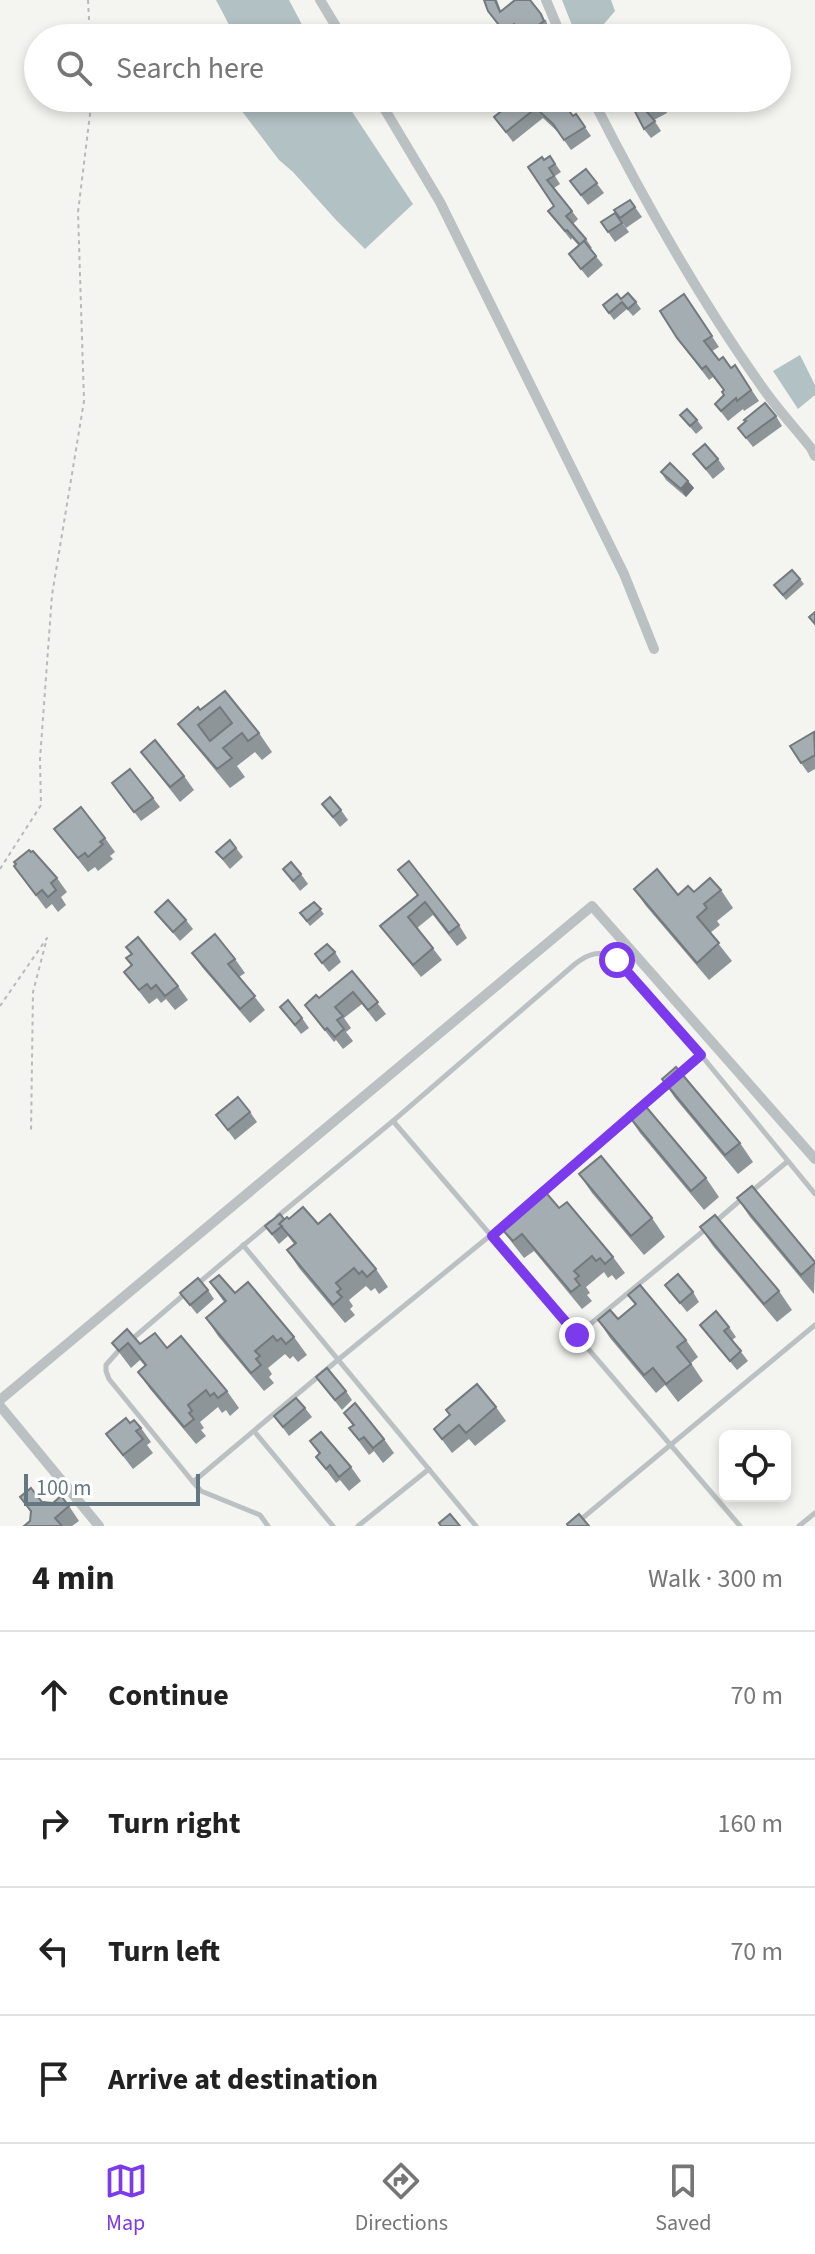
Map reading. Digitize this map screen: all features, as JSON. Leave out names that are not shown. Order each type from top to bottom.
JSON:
[{"type":"street","points":[[320,0],[335,24]]},
{"type":"street","points":[[546,0],[556,24]]},
{"type":"street","points":[[386,112],[446,216],[624,574],[654,649]]},
{"type":"street","points":[[599,112],[681,262],[766,392],[814,450]]},
{"type":"street","points":[[99,1526],[0,1403],[592,906],[815,1159]]},
{"type":"lane","points":[[268,1526],[260,1515],[201,1491],[109,1379],[106,1365],[112,1355],[585,957],[595,953],[617,960],[701,1055],[815,1194]]},
{"type":"lane","points":[[538,1195],[701,1055]]},
{"type":"lane","points":[[393,1121],[740,1526]]},
{"type":"lane","points":[[577,1335],[788,1161]]},
{"type":"lane","points":[[193,1482],[503,1225]]},
{"type":"lane","points":[[243,1245],[476,1526]]},
{"type":"lane","points":[[573,1526],[815,1325]]},
{"type":"lane","points":[[254,1431],[333,1526]]},
{"type":"lane","points":[[358,1526],[429,1469]]},
{"type":"lane","points":[[799,1526],[815,1513]]},
{"type":"path","points":[[88,0],[89,24]]},
{"type":"path","points":[[0,869],[41,805],[40,759],[52,595],[84,401],[78,212],[90,112]]},
{"type":"path","points":[[0,1006],[47,938],[33,992],[31,1133]]},
{"type":"shaded area","points":[[216,0],[289,0],[302,24],[229,24]]},
{"type":"shaded area","points":[[562,0],[611,0],[615,11],[604,24],[571,24]]},
{"type":"shaded area","points":[[243,112],[352,112],[413,204],[365,249],[279,160]]},
{"type":"shaded area","points":[[800,355],[815,385],[815,395],[798,409],[773,371]]},
{"type":"building","points":[[484,0],[495,0],[500,12],[515,0],[530,0],[544,21],[540,24],[498,24]]},
{"type":"building","points":[[500,112],[531,112],[506,132],[494,117]]},
{"type":"building","points":[[540,112],[576,114],[585,127],[564,140]]},
{"type":"building","points":[[635,112],[647,112],[655,121],[644,129]]},
{"type":"building","points":[[550,156],[555,164],[549,168],[554,176],[547,180],[572,211],[566,216],[586,239],[580,245],[548,211],[554,206],[528,167],[542,157],[544,160]]},
{"type":"building","points":[[586,169],[597,183],[581,195],[570,181]]},
{"type":"building","points":[[630,200],[635,207],[620,218],[614,210]]},
{"type":"building","points":[[615,213],[622,223],[608,232],[601,222]]},
{"type":"building","points":[[584,241],[596,256],[581,269],[569,254]]},
{"type":"building","points":[[628,293],[636,302],[628,309],[622,302],[609,313],[603,305],[617,294],[621,299]]},
{"type":"building","points":[[684,294],[712,336],[704,341],[719,360],[723,357],[731,368],[735,365],[751,390],[721,411],[715,404],[724,395],[724,390],[706,366],[702,369],[660,311]]},
{"type":"building","points":[[765,403],[776,416],[746,438],[738,428]]},
{"type":"building","points":[[687,409],[697,420],[690,426],[680,415]]},
{"type":"building","points":[[705,444],[718,459],[706,469],[693,454]]},
{"type":"building","points":[[670,463],[688,481],[681,489],[661,472]]},
{"type":"building","points":[[792,570],[800,579],[783,595],[774,585]]},
{"type":"building","points":[[225,691],[259,733],[248,741],[242,733],[223,748],[232,758],[217,769],[178,724],[198,707],[200,710]],"holes":[[[220,707],[232,723],[210,741],[198,725]]]},
{"type":"building","points":[[814,732],[815,755],[801,763],[790,746]]},
{"type":"building","points":[[155,740],[184,776],[170,787],[141,752]]},
{"type":"building","points":[[130,769],[153,798],[134,812],[112,783]]},
{"type":"building","points":[[330,797],[341,810],[333,817],[322,804]]},
{"type":"building","points":[[81,807],[105,838],[100,842],[103,844],[88,857],[85,853],[78,858],[54,829]]},
{"type":"building","points":[[230,840],[236,848],[223,859],[216,852]]},
{"type":"building","points":[[29,850],[57,878],[51,883],[56,890],[48,897],[42,890],[36,895],[14,866],[14,862]]},
{"type":"building","points":[[409,861],[459,925],[449,933],[425,902],[408,917],[433,948],[413,965],[380,926],[418,895],[398,870]]},
{"type":"building","points":[[291,862],[301,874],[293,881],[283,869]]},
{"type":"building","points":[[657,869],[678,895],[688,886],[694,892],[710,878],[721,890],[704,904],[707,908],[697,917],[719,943],[697,963],[634,889]]},
{"type":"building","points":[[168,900],[186,920],[173,932],[155,912]]},
{"type":"building","points":[[314,902],[321,909],[307,921],[300,913]]},
{"type":"building","points":[[215,934],[235,959],[228,964],[255,996],[240,1009],[192,953]]},
{"type":"building","points":[[138,937],[178,986],[165,996],[156,985],[151,989],[147,984],[139,990],[124,972],[132,965],[126,958],[132,954],[126,947]]},
{"type":"building","points":[[327,944],[335,952],[322,963],[315,954]]},
{"type":"building","points":[[352,971],[378,1002],[368,1010],[353,992],[335,1007],[343,1016],[337,1020],[344,1029],[335,1037],[327,1028],[325,1030],[305,1005],[316,995],[319,998]]},
{"type":"building","points":[[288,1000],[302,1018],[295,1025],[280,1007]]},
{"type":"building","points":[[676,1067],[740,1143],[725,1155],[662,1079]]},
{"type":"building","points":[[238,1097],[250,1112],[228,1130],[216,1115]]},
{"type":"building","points":[[642,1102],[706,1178],[691,1191],[627,1114]]},
{"type":"building","points":[[601,1156],[652,1218],[631,1236],[579,1174]]},
{"type":"building","points":[[752,1186],[815,1262],[801,1275],[737,1198]]},
{"type":"building","points":[[542,1188],[559,1208],[567,1202],[613,1257],[605,1264],[600,1258],[596,1261],[592,1256],[574,1271],[579,1276],[575,1279],[580,1285],[571,1292],[522,1234],[513,1241],[499,1226],[531,1201],[529,1199]]},
{"type":"building","points":[[303,1207],[318,1224],[330,1214],[376,1269],[367,1277],[354,1268],[336,1283],[341,1289],[337,1292],[342,1297],[333,1305],[287,1250],[296,1243],[279,1224]]},
{"type":"building","points":[[280,1214],[284,1219],[279,1224],[282,1226],[272,1234],[265,1226]]},
{"type":"building","points":[[715,1215],[779,1291],[764,1304],[700,1227]]},
{"type":"building","points":[[678,1274],[693,1292],[680,1303],[665,1285]]},
{"type":"building","points":[[219,1275],[235,1293],[248,1282],[294,1337],[286,1344],[281,1338],[277,1341],[273,1336],[255,1351],[260,1356],[256,1359],[261,1365],[251,1373],[206,1318],[226,1301],[210,1282]]},
{"type":"building","points":[[198,1278],[208,1290],[190,1305],[180,1293]]},
{"type":"building","points":[[640,1285],[686,1340],[677,1347],[691,1364],[666,1384],[653,1368],[644,1375],[598,1320],[610,1310],[618,1319],[636,1304],[628,1295]]},
{"type":"building","points":[[716,1311],[729,1327],[724,1331],[741,1351],[730,1361],[700,1325]]},
{"type":"building","points":[[127,1329],[140,1344],[155,1333],[167,1348],[181,1336],[227,1391],[218,1398],[214,1393],[210,1396],[206,1390],[188,1405],[194,1419],[184,1427],[138,1372],[146,1365],[128,1343],[119,1351],[112,1343]]},
{"type":"building","points":[[327,1368],[346,1391],[335,1400],[316,1377]]},
{"type":"building","points":[[477,1384],[496,1407],[466,1433],[459,1425],[442,1439],[434,1429],[450,1415],[446,1410]]},
{"type":"building","points":[[296,1398],[305,1408],[283,1427],[274,1416]]},
{"type":"building","points":[[355,1403],[384,1439],[373,1448],[364,1437],[359,1440],[349,1428],[354,1425],[344,1413]]},
{"type":"building","points":[[126,1418],[130,1423],[134,1420],[141,1428],[136,1431],[143,1439],[123,1455],[106,1434]]},
{"type":"building","points":[[321,1432],[351,1467],[339,1477],[330,1465],[326,1469],[316,1457],[320,1453],[310,1441]]},
{"type":"building","points":[[31,1488],[42,1502],[53,1503],[61,1496],[69,1506],[55,1518],[62,1526],[24,1526],[30,1521],[31,1511],[20,1497]]},
{"type":"building","points":[[450,1514],[460,1526],[441,1526],[439,1523]]},
{"type":"building","points":[[579,1514],[589,1526],[568,1526],[567,1524]]},
{"type":"route","points":[[577,1335],[492,1236],[701,1055],[617,960]]}]
